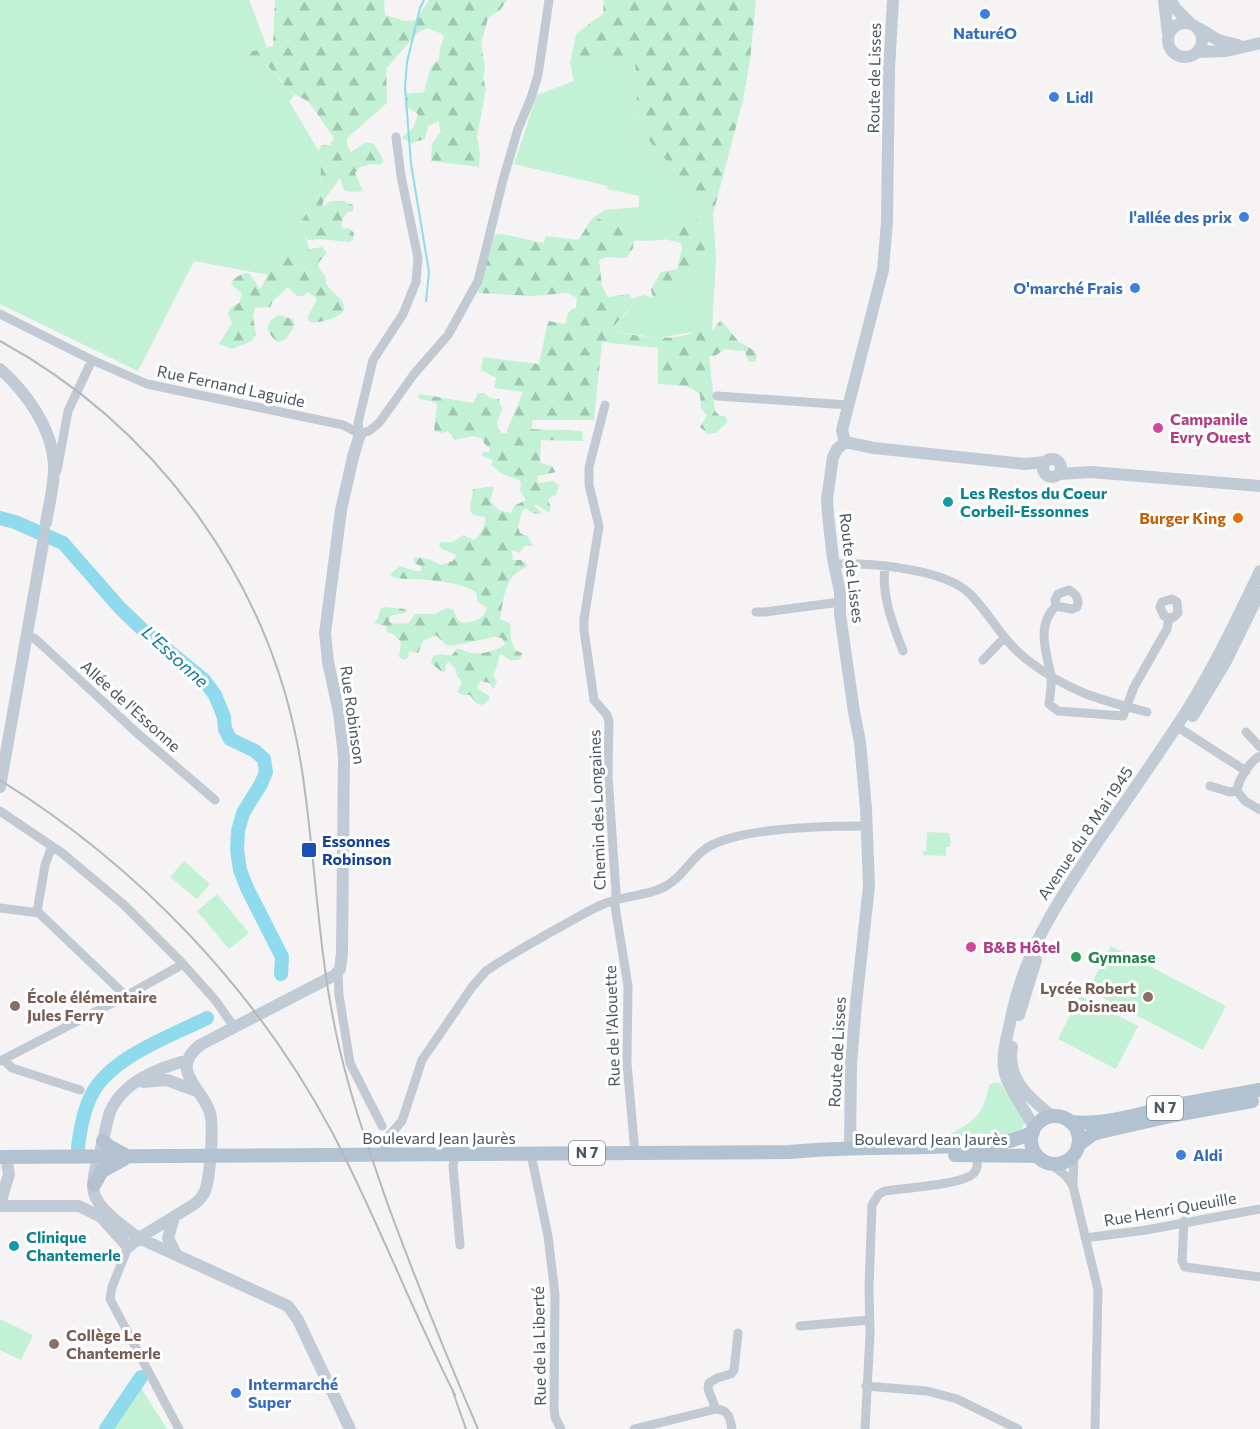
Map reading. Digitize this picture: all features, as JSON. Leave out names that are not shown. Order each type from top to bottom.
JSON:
[{"type":"main road","name":"N 7","points":[[1070,1122],[1094,1122],[1126,1117],[1260,1090]]},
{"type":"main road","name":"N 7","points":[[1076,1150],[1093,1134],[1100,1132],[1175,1115],[1260,1100]]},
{"type":"main road","points":[[1052,1116],[1062,1117],[1070,1122],[1077,1130],[1076,1150],[1063,1162],[1051,1164],[1037,1156],[1032,1147],[1033,1130],[1042,1120],[1052,1116]]},
{"type":"main road","name":"Boulevard Jean Jaurès","points":[[94,1156],[790,1152],[995,1143],[1014,1141],[1033,1130]]},
{"type":"main road","points":[[103,1141],[129,1157]]},
{"type":"main road","name":"Boulevard Jean Jaurès","points":[[790,1152],[814,1155],[1037,1156]]},
{"type":"main road","name":"N 7","points":[[3,1157],[94,1156]]},
{"type":"main road","points":[[95,1192],[102,1171],[129,1157]]},
{"type":"street","points":[[396,137],[401,176],[418,258],[416,282],[403,314],[374,360],[358,423],[360,434],[369,431],[379,423],[414,374],[448,334],[478,281],[503,180],[518,129],[538,75],[549,0]]},
{"type":"street","name":"Route de Lisses","points":[[850,1149],[851,1064],[869,886],[860,742],[829,531],[827,499],[833,457],[837,449],[845,442],[842,430],[876,300],[884,258],[893,0]]},
{"type":"street","points":[[1164,0],[1168,46],[1176,55],[1188,57],[1198,52],[1226,51],[1260,43]]},
{"type":"street","points":[[1170,0],[1202,38],[1198,52]]},
{"type":"street","points":[[1168,34],[1176,24],[1194,26],[1218,40],[1242,46]]},
{"type":"street","name":"Rue Fernand Laguide","points":[[0,314],[92,360],[147,384],[343,425],[360,434]]},
{"type":"street","points":[[0,787],[43,543],[57,445],[68,411],[92,360]]},
{"type":"street","points":[[0,369],[27,400],[57,445]]},
{"type":"street","points":[[717,396],[848,405]]},
{"type":"street","name":"Chemin des Longaines","points":[[604,405],[589,467],[590,485],[599,526],[584,619],[594,700],[607,715],[609,722],[608,775],[616,899]]},
{"type":"street","name":"Rue Robinson","points":[[338,972],[342,961],[344,756],[325,633],[341,510],[360,434]]},
{"type":"street","points":[[845,442],[874,448],[1045,466],[1051,477],[1060,469],[1260,486]]},
{"type":"street","points":[[834,564],[866,563],[932,575],[958,584],[979,604],[1024,658],[1083,694],[1147,712]]},
{"type":"street","points":[[885,567],[883,579],[885,589],[893,626],[903,651]]},
{"type":"street","name":"Avenue du 8 Mai 1945","points":[[1052,1116],[1022,1089],[1012,1067],[1013,1042],[1031,972],[1047,935],[1064,905],[1180,728],[1260,571]]},
{"type":"street","name":"Avenue du 8 Mai 1945","points":[[1033,1130],[1010,1086],[1003,1067],[1011,1013],[1023,970],[1039,934],[1058,902],[1225,663],[1260,592]]},
{"type":"street","points":[[756,612],[840,602]]},
{"type":"street","points":[[1056,606],[1050,611],[1044,642],[1051,676],[1049,705],[1054,710],[1119,717],[1123,716],[1134,687],[1162,640],[1169,618]]},
{"type":"street","name":"Allée de l'Essonne","points":[[27,636],[34,638],[137,733],[215,800]]},
{"type":"street","points":[[983,660],[1005,638]]},
{"type":"street","points":[[1180,728],[1246,771]]},
{"type":"street","points":[[1246,732],[1260,747]]},
{"type":"street","points":[[1237,791],[1246,771],[1260,756]]},
{"type":"street","points":[[1210,786],[1230,792],[1237,791]]},
{"type":"street","points":[[1237,791],[1245,801],[1260,810]]},
{"type":"street","points":[[0,811],[52,846],[123,904],[183,964],[216,1001],[234,1027]]},
{"type":"street","points":[[384,1154],[389,1136],[402,1121],[422,1060],[476,981],[492,967],[595,907],[616,899],[657,890],[669,884],[685,871],[702,851],[716,843],[755,834],[797,829],[866,826]]},
{"type":"street","points":[[37,912],[45,865],[52,846]]},
{"type":"street","name":"Rue de l'Alouette","points":[[616,899],[615,906],[628,987],[627,1063],[635,1153]]},
{"type":"street","points":[[0,908],[37,912],[126,996]]},
{"type":"street","points":[[80,1090],[12,1068],[2,1061],[183,964]]},
{"type":"street","points":[[179,1429],[110,1299],[112,1287],[128,1247],[201,1199],[206,1188],[212,1123],[208,1107],[189,1076],[190,1054],[234,1027],[338,972],[339,995],[350,1063],[382,1126]]},
{"type":"street","points":[[188,1060],[155,1072],[133,1084],[116,1102],[111,1110],[103,1141],[94,1156],[95,1192],[121,1225],[139,1238],[283,1303],[292,1311],[350,1429]]},
{"type":"street","points":[[133,1084],[159,1079],[197,1091]]},
{"type":"street","points":[[1076,1150],[1073,1186],[1098,1290],[1095,1429]]},
{"type":"street","name":"Rue de la Liberté","points":[[531,1154],[548,1236],[554,1283],[554,1407],[555,1417],[561,1429]]},
{"type":"street","points":[[865,1429],[871,1212],[875,1198],[885,1191],[966,1178],[974,1174],[976,1170],[976,1154]]},
{"type":"street","points":[[454,1155],[459,1245]]},
{"type":"street","points":[[3,1157],[9,1174],[0,1205],[79,1206],[101,1217],[128,1247]]},
{"type":"street","points":[[1051,1164],[1066,1176],[1073,1186]]},
{"type":"street","points":[[79,1206],[95,1192]]},
{"type":"street","name":"Rue Henri Queuille","points":[[1085,1238],[1146,1230],[1184,1221],[1260,1209]]},
{"type":"street","points":[[174,1217],[168,1238],[176,1254]]},
{"type":"street","points":[[1184,1221],[1182,1261],[1185,1268],[1260,1277]]},
{"type":"street","points":[[800,1326],[869,1320]]},
{"type":"street","points":[[716,1409],[708,1389],[709,1383],[731,1374],[734,1370],[738,1333]]},
{"type":"street","points":[[866,1386],[927,1391],[957,1399],[1017,1429]]},
{"type":"street","points":[[634,1429],[716,1409],[729,1415],[732,1429]]},
{"type":"green space","points":[[0,0],[249,0],[267,47],[245,54],[248,60],[271,69],[295,95],[289,101],[321,159],[320,194],[300,223],[309,249],[305,254],[310,266],[309,270],[296,263],[297,249],[275,261],[268,275],[194,261],[138,371],[0,304]]},
{"type":"green space","points":[[275,0],[384,0],[385,15],[405,21],[416,20],[429,0],[507,0],[500,10],[488,18],[481,44],[486,89],[477,137],[480,154],[479,167],[431,161],[432,144],[441,131],[438,121],[428,126],[425,139],[411,143],[402,138],[413,128],[418,114],[405,106],[406,94],[424,92],[431,67],[439,59],[444,37],[428,28],[417,33],[386,69],[387,103],[347,138],[347,146],[351,152],[366,142],[374,144],[384,161],[380,165],[360,167],[355,173],[363,191],[344,190],[340,178],[322,205],[325,207],[328,202],[338,201],[354,206],[353,211],[348,212],[342,224],[342,228],[350,229],[354,233],[353,240],[349,242],[308,240],[302,232],[300,223],[320,194],[321,159],[318,150],[322,145],[330,145],[334,138],[309,102],[286,89],[282,81],[267,65],[248,60],[245,53],[273,46]]},
{"type":"green space","points":[[604,0],[756,0],[743,100],[713,214],[638,128],[635,57],[570,63],[576,34],[603,14]]},
{"type":"green space","points":[[635,57],[638,128],[713,214],[716,257],[712,332],[703,327],[698,331],[659,338],[612,331],[631,306],[633,302],[631,299],[644,295],[653,298],[676,289],[706,248],[678,232],[669,238],[633,241],[634,238],[625,229],[594,217],[605,210],[639,207],[639,196],[607,189],[608,186],[514,164],[537,95],[574,81],[570,63]]},
{"type":"green space","points":[[594,217],[626,229],[634,238],[633,248],[627,258],[607,257],[599,260],[602,286],[608,297],[629,294],[633,302],[612,331],[659,338],[682,336],[703,327],[712,331],[721,320],[738,341],[755,351],[757,357],[755,362],[749,362],[744,350],[725,349],[715,356],[709,356],[715,411],[720,416],[725,416],[728,421],[716,433],[708,434],[700,427],[707,415],[701,408],[700,394],[687,386],[658,384],[658,348],[602,342],[594,420],[533,420],[531,429],[582,431],[583,441],[541,440],[540,462],[553,467],[556,472],[537,476],[538,483],[553,481],[559,486],[556,495],[548,500],[551,508],[549,513],[536,504],[534,506],[541,514],[532,513],[526,508],[522,511],[518,527],[520,533],[528,537],[533,546],[525,546],[519,553],[512,550],[513,560],[521,560],[526,563],[527,567],[519,571],[509,582],[500,619],[510,623],[511,640],[515,650],[522,653],[518,660],[510,660],[501,654],[499,656],[493,676],[497,681],[493,690],[490,683],[481,681],[478,684],[477,688],[489,696],[489,700],[482,705],[476,703],[470,695],[457,692],[462,682],[455,668],[448,662],[445,666],[446,671],[442,672],[431,663],[433,656],[440,654],[451,656],[458,648],[471,653],[487,652],[505,644],[502,638],[494,637],[451,646],[446,645],[436,635],[423,641],[418,653],[409,651],[408,658],[404,660],[399,657],[401,642],[393,634],[387,632],[386,626],[374,623],[380,610],[384,607],[405,609],[407,612],[390,616],[389,622],[395,624],[409,623],[415,614],[435,614],[446,608],[453,609],[457,619],[462,623],[481,618],[487,608],[478,602],[476,592],[447,582],[394,578],[390,574],[400,566],[421,571],[421,566],[414,563],[414,557],[429,559],[441,565],[453,561],[457,555],[442,549],[439,545],[441,542],[453,542],[463,535],[474,540],[476,538],[484,527],[485,517],[473,515],[470,510],[473,489],[494,487],[490,501],[499,510],[511,513],[514,506],[526,500],[520,490],[519,480],[502,474],[491,465],[493,460],[482,456],[483,452],[489,452],[490,449],[483,439],[474,436],[455,440],[448,431],[443,433],[434,431],[437,404],[417,397],[420,394],[473,403],[478,393],[484,393],[490,398],[499,399],[502,410],[497,422],[498,429],[506,433],[523,392],[494,388],[496,378],[481,370],[483,357],[539,364],[548,321],[565,324],[568,313],[576,307],[577,298],[568,293],[532,296],[478,293],[494,235],[502,234],[543,243],[546,236],[578,240]]},
{"type":"green space","points":[[685,218],[698,220],[708,229],[706,248],[676,289],[679,299],[653,298],[651,289],[661,272],[677,269],[682,248],[681,243],[664,239],[678,232]]},
{"type":"green space","points":[[294,245],[298,248],[296,263],[308,270],[310,266],[305,260],[305,254],[309,249],[322,247],[327,253],[317,264],[325,276],[327,285],[342,302],[344,310],[330,319],[310,322],[307,318],[317,299],[308,292],[303,296],[297,296],[288,287],[270,307],[255,308],[253,316],[256,335],[252,341],[232,349],[219,344],[232,323],[228,314],[230,308],[239,303],[242,294],[231,284],[232,282],[238,276],[249,273],[260,289],[278,258]]},
{"type":"green space","points":[[278,315],[293,319],[295,325],[286,339],[278,342],[267,328],[271,320]]},
{"type":"green space","points":[[927,832],[949,833],[951,842],[949,847],[946,847],[946,856],[923,855],[923,851],[926,851]]},
{"type":"green space","points":[[184,861],[210,884],[197,899],[170,877]]},
{"type":"green space","points":[[217,894],[249,933],[229,949],[197,911]]},
{"type":"green space","points":[[1111,946],[1226,1006],[1203,1050],[1088,990]]},
{"type":"green space","points":[[1080,996],[1138,1026],[1116,1069],[1058,1039]]},
{"type":"green space","points":[[1000,1083],[1023,1119],[1024,1124],[1021,1130],[1001,1136],[981,1133],[949,1139],[947,1136],[976,1117],[984,1104],[989,1085]]},
{"type":"green space","points":[[0,1319],[33,1335],[21,1360],[0,1350]]},
{"type":"green space","points":[[140,1386],[167,1429],[111,1429]]},
{"type":"waterway","points":[[424,0],[407,62],[405,87],[411,164],[429,272],[426,301]]},
{"type":"waterway","name":"L'Essonne","points":[[0,518],[15,522],[63,543],[120,608],[144,631],[204,680],[215,695],[230,739],[255,751],[264,759],[266,772],[243,813],[238,831],[237,850],[240,870],[247,888],[282,957],[281,974]]},
{"type":"waterway","name":"L'Essonne","points":[[78,1148],[86,1107],[101,1081],[127,1058],[207,1018]]},
{"type":"waterway","points":[[106,1429],[141,1377]]},
{"type":"railway","points":[[0,341],[57,377],[110,418],[157,466],[199,518],[235,574],[264,634],[286,698],[301,764],[324,962],[335,1028],[346,1073],[388,1205],[409,1262],[478,1429]]},
{"type":"railway","points":[[0,780],[51,814],[145,891],[189,934],[230,980],[267,1028],[301,1079],[332,1132],[455,1395]]},
{"type":"railway","points":[[453,1392],[466,1429]]},
{"type":"place","name":"NaturéO","points":[[985,14]]},
{"type":"place","name":"Lidl","points":[[1054,97]]},
{"type":"place","name":"l'allée des prix","points":[[1244,217]]},
{"type":"place","name":"O'marché Frais","points":[[1135,288]]},
{"type":"place","name":"Campanile Evry Ouest","points":[[1158,428]]},
{"type":"place","name":"Les Restos du Coeur Corbeil-Essonnes","points":[[948,502]]},
{"type":"place","name":"Burger King","points":[[1238,518]]},
{"type":"place","name":"Essonnes Robinson","points":[[309,850]]},
{"type":"place","name":"B&B Hôtel","points":[[971,947]]},
{"type":"place","name":"Gymnase","points":[[1076,957]]},
{"type":"place","name":"Lycée Robert Doisneau","points":[[1148,997]]},
{"type":"place","name":"École élémentaire Jules Ferry","points":[[15,1006]]},
{"type":"place","name":"Aldi","points":[[1181,1155]]},
{"type":"place","name":"Clinique Chantemerle","points":[[14,1246]]},
{"type":"place","name":"Collège Le Chantemerle","points":[[54,1344]]},
{"type":"place","name":"Intermarché Super","points":[[236,1393]]}]
